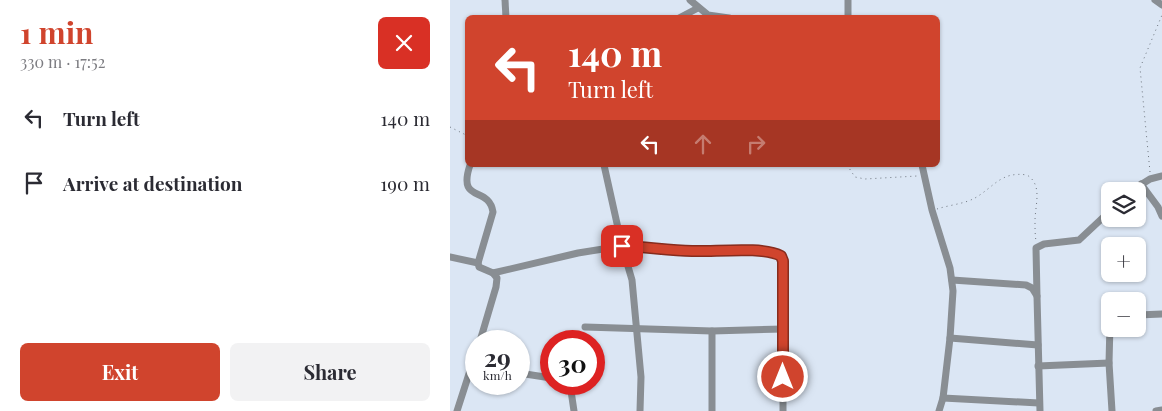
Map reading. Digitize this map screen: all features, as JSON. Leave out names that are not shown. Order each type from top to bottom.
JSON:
[{"type":"street","points":[[505,0],[506,15]]},
{"type":"street","points":[[690,0],[708,15]]},
{"type":"street","points":[[848,0],[848,15]]},
{"type":"street","points":[[1155,0],[1162,5]]},
{"type":"street","points":[[685,15],[698,8]]},
{"type":"street","points":[[470,167],[467,186],[488,200],[493,212],[478,263],[479,267],[493,273],[497,278],[483,330]]},
{"type":"street","points":[[604,167],[622,246],[632,280],[641,376],[640,411]]},
{"type":"street","points":[[923,167],[932,210],[952,280],[952,320],[943,398],[939,411]]},
{"type":"street","points":[[1145,182],[1162,176]]},
{"type":"street","points":[[1146,190],[1162,216]]},
{"type":"street","points":[[943,398],[1040,407],[1036,248],[1044,244],[1079,240],[1101,219]]},
{"type":"street","points":[[493,273],[578,253],[622,246],[691,251],[756,251],[777,254],[781,256],[783,261],[783,411]]},
{"type":"street","points":[[450,257],[478,263]]},
{"type":"street","points":[[952,280],[1029,286],[1035,290],[1037,296]]},
{"type":"street","points":[[1146,315],[1162,314]]},
{"type":"street","points":[[585,327],[712,331],[783,329]]},
{"type":"street","points":[[712,331],[712,411]]},
{"type":"street","points":[[1110,337],[1109,364],[1112,411]]},
{"type":"street","points":[[950,338],[1038,345]]},
{"type":"street","points":[[1038,366],[1109,364]]},
{"type":"street","points":[[457,411],[465,389]]},
{"type":"street","points":[[572,395],[574,411]]},
{"type":"street","points":[[1156,411],[1162,410]]},
{"type":"path","points":[[1150,179],[1144,95],[1140,72],[1142,60],[1162,15]]},
{"type":"path","points":[[450,127],[465,134]]},
{"type":"path","points":[[848,167],[855,176],[865,179],[925,176]]},
{"type":"path","points":[[932,210],[973,199],[1005,177],[1013,174],[1027,175],[1033,181],[1037,194],[1036,248]]},
{"type":"route","points":[[622,246],[691,251],[772,252],[781,256],[783,261],[783,377]]}]
